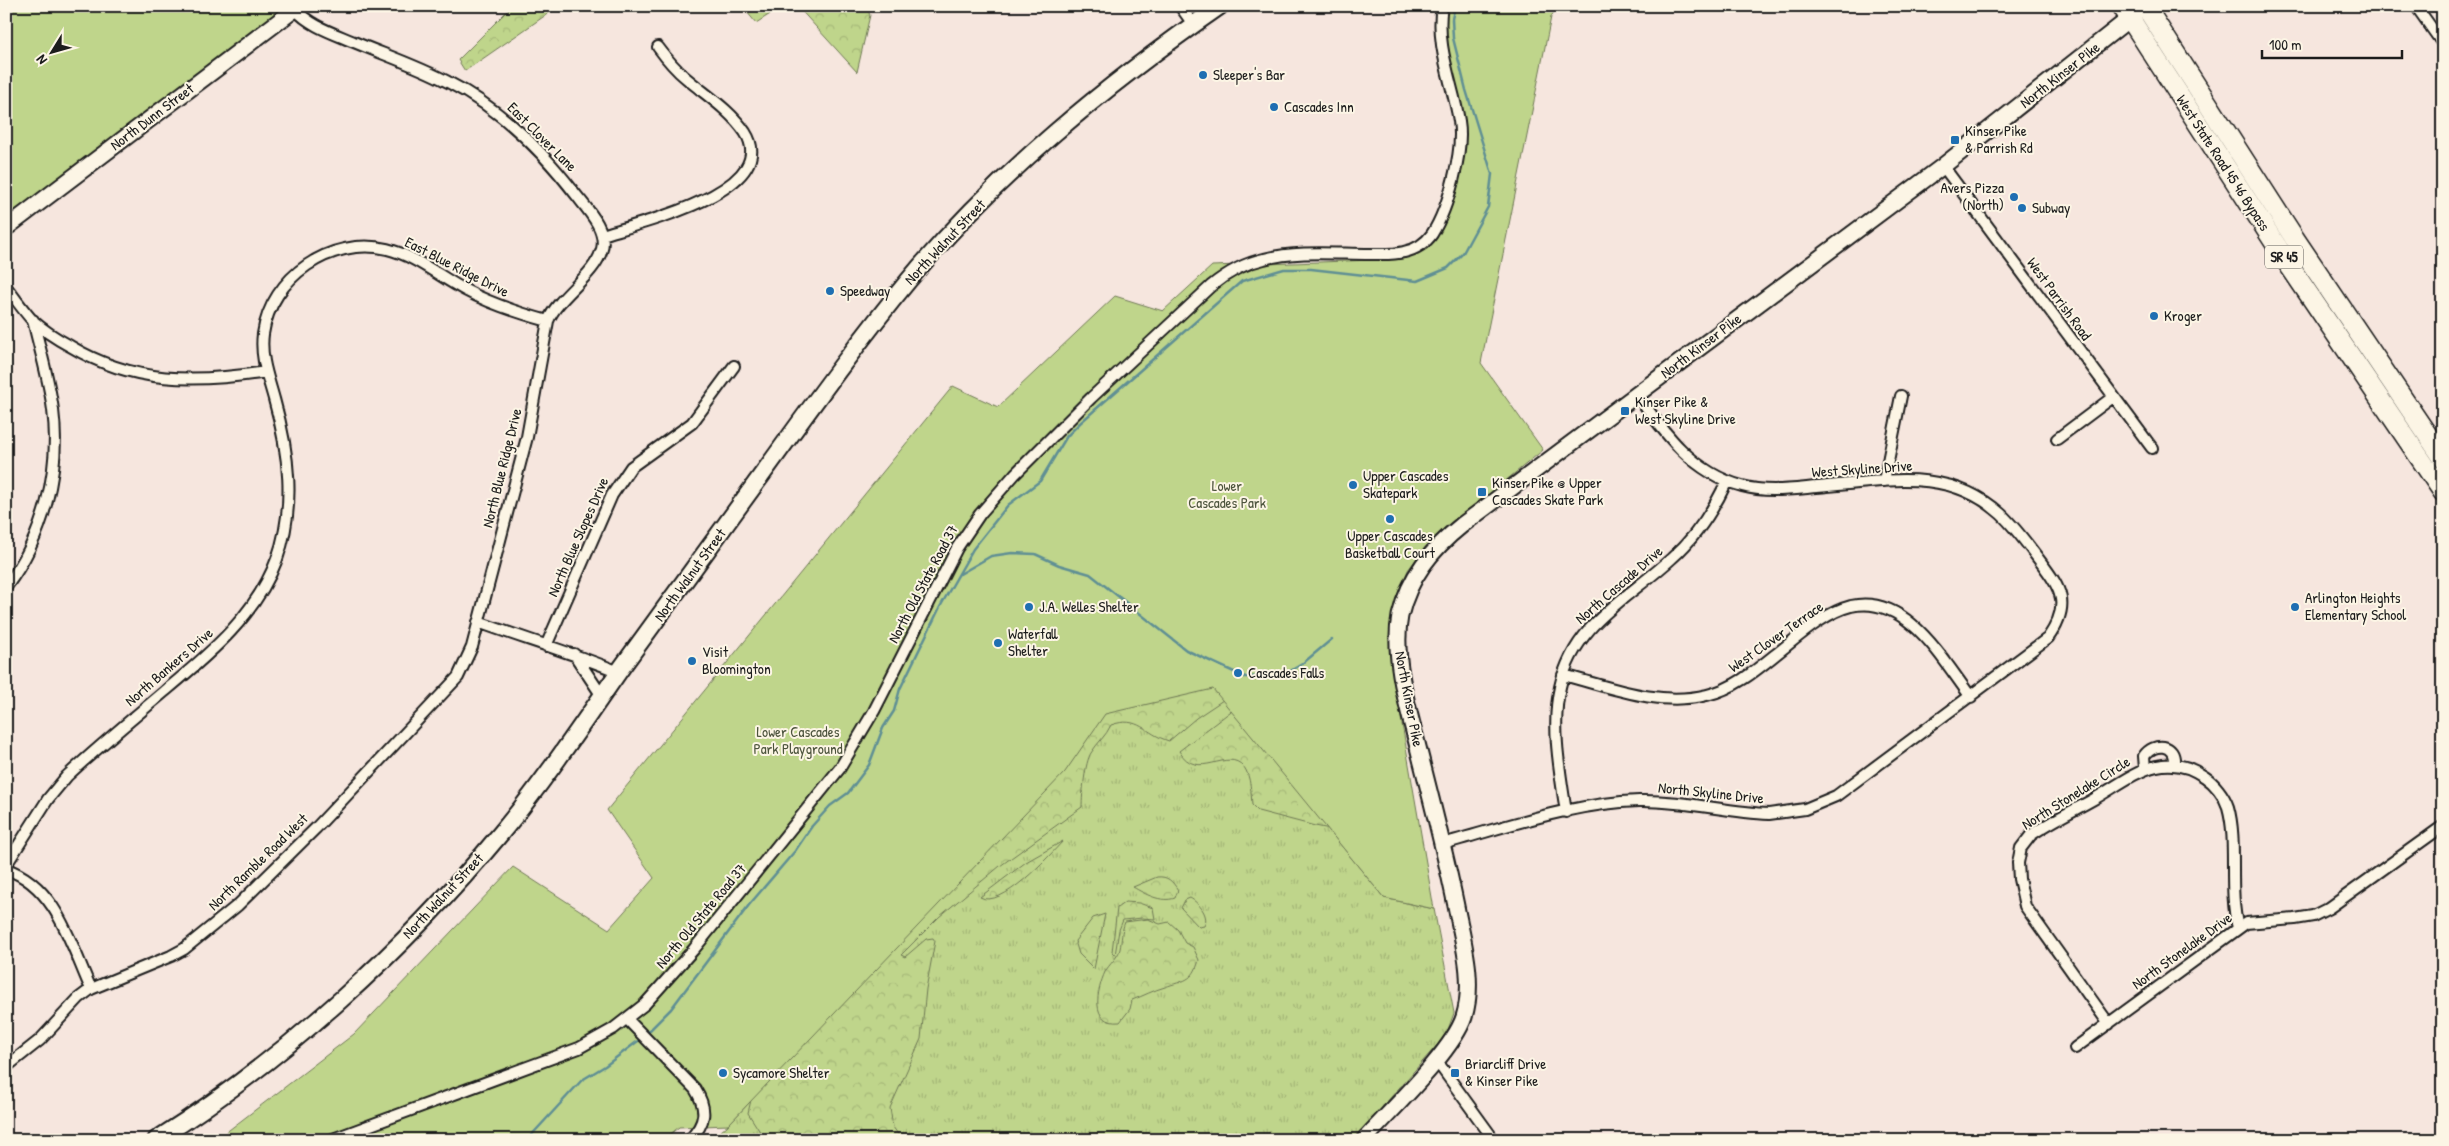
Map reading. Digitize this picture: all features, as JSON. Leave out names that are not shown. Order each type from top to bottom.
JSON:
[{"type":"highway","name":"West State Road 45 46 Bypass","points":[[2145,6],[2295,239],[2443,458]]},
{"type":"highway","name":"West State Road 45 46 Bypass","points":[[2126,12],[2291,268],[2434,469],[2443,492]]},
{"type":"main road","name":"North Walnut Street","points":[[156,1140],[222,1095],[263,1063],[382,960],[466,874],[535,790],[843,364],[910,278],[979,205],[1043,144],[1138,63],[1220,6]]},
{"type":"street","points":[[1180,6],[1194,24]]},
{"type":"street","name":"North Old State Road 37","points":[[330,1140],[552,1058],[598,1038],[628,1019],[644,1004],[694,949],[840,768],[874,711],[947,566],[967,531],[1010,480],[1091,398],[1211,286],[1244,265],[1266,258],[1312,253],[1398,254],[1415,248],[1430,237],[1441,216],[1460,143],[1459,121],[1443,48],[1440,19],[1442,6]]},
{"type":"street","name":"North Kinser Pike","points":[[1364,1140],[1436,1060],[1458,1031],[1466,1008],[1468,990],[1463,941],[1442,844],[1407,701],[1398,650],[1400,617],[1411,583],[1428,557],[1447,537],[1636,393],[1943,166],[2126,12],[2145,6]]},
{"type":"street","points":[[2416,6],[2443,44]]},
{"type":"street","name":"North Dunn Street","points":[[6,228],[297,8]]},
{"type":"street","name":"East Clover Lane","points":[[297,8],[307,21],[448,81],[488,106],[516,128],[554,167],[596,222],[602,235]]},
{"type":"street","points":[[548,321],[556,307],[598,259],[603,248],[602,235],[703,202],[736,180],[749,161],[749,142],[739,125],[722,107],[678,72],[658,47]]},
{"type":"street","name":"West Parrish Road","points":[[1943,166],[2152,448]]},
{"type":"street","name":"East Blue Ridge Drive","points":[[266,372],[263,334],[271,308],[286,285],[295,274],[315,259],[352,248],[376,247],[400,253],[482,299],[548,321]]},
{"type":"street","points":[[6,287],[32,320],[76,350],[118,370],[159,377],[189,379],[225,378],[266,372]]},
{"type":"street","points":[[6,587],[31,545],[41,520],[52,474],[54,412],[50,387],[32,320]]},
{"type":"street","name":"North Blue Ridge Drive","points":[[478,622],[527,437],[548,321]]},
{"type":"street","name":"North Blue Slopes Drive","points":[[546,646],[612,495],[621,479],[642,457],[692,423],[734,366]]},
{"type":"street","name":"North Bankers Drive","points":[[6,867],[48,799],[67,776],[220,645],[270,576],[283,538],[289,482],[284,441],[266,372]]},
{"type":"street","name":"West Skyline Drive","points":[[1636,393],[1655,421],[1682,452],[1706,471],[1742,486],[1773,490],[1921,480],[1944,483],[1973,494],[1993,508],[2017,532],[2054,580],[2061,594],[2062,613]]},
{"type":"street","points":[[1884,481],[1901,396]]},
{"type":"street","points":[[2057,440],[2113,397]]},
{"type":"street","name":"North Cascade Drive","points":[[1566,812],[1558,757],[1557,723],[1559,689],[1575,645],[1590,627],[1694,537],[1712,511],[1727,481]]},
{"type":"street","name":"West Clover Terrace","points":[[1563,675],[1651,698],[1681,699],[1709,695],[1745,679],[1827,617],[1850,606],[1873,605],[1896,613],[1916,627],[1970,697]]},
{"type":"street","name":"North Skyline Drive","points":[[1442,844],[1599,805],[1642,801],[1667,802],[1750,813],[1785,813],[1819,805],[1848,789],[2048,638],[2062,613]]},
{"type":"street","points":[[478,622],[546,646],[574,653],[619,672]]},
{"type":"street","name":"North Ramble Road West","points":[[6,1067],[40,1040],[79,998],[91,989],[184,949],[238,905],[297,847],[453,684],[467,660],[478,622]]},
{"type":"street","points":[[574,653],[602,696]]},
{"type":"street","name":"North Stonelake Circle","points":[[2145,769],[2144,756],[2152,749],[2166,747],[2173,751],[2175,755],[2174,764]]},
{"type":"street","name":"North Stonelake Circle","points":[[2109,1024],[2025,906],[2019,879],[2018,856],[2026,840],[2038,831],[2145,769],[2161,764],[2174,764],[2197,771],[2210,780],[2227,805],[2231,824],[2232,893],[2238,928]]},
{"type":"street","name":"North Stonelake Drive","points":[[2075,1048],[2246,923],[2312,916],[2328,908],[2443,826]]},
{"type":"street","points":[[6,867],[25,877],[48,899],[60,920],[91,989]]},
{"type":"street","points":[[628,1019],[695,1089],[703,1102],[702,1123],[689,1140]]},
{"type":"street","points":[[1436,1060],[1494,1140]]},
{"type":"green space","points":[[6,6],[299,6],[6,228]]},
{"type":"green space","points":[[512,6],[559,6],[465,71],[458,60]]},
{"type":"green space","points":[[742,6],[783,6],[756,23]]},
{"type":"green space","points":[[797,6],[866,6],[870,15],[857,72]]},
{"type":"green space","name":"Lower Cascades Park","points":[[1447,6],[1557,6],[1551,17],[1481,363],[1543,450],[1426,546],[1408,570],[1399,592],[1393,616],[1391,644],[1393,672],[1434,909],[1384,898],[1213,689],[1105,714],[1065,772],[728,1125],[679,1127],[663,1140],[216,1140],[354,1034],[513,867],[609,929],[654,878],[607,810],[953,386],[998,407],[1115,296],[1163,311],[1212,266],[1400,259],[1411,256],[1429,244],[1461,155],[1465,129],[1447,46],[1445,22]]},
{"type":"green space","points":[[1000,670],[1238,690],[1196,718],[1169,741],[1128,722],[1111,725],[1089,757],[1084,779],[1082,807],[1000,866],[939,917],[901,955],[905,957],[926,939],[933,938],[935,941],[926,989],[921,1039],[890,1108],[893,1127],[902,1140],[761,1140],[762,1135],[748,1113],[759,1065]]},
{"type":"green space","points":[[1214,689],[1384,898],[1434,909],[1454,1013],[1446,1035],[1353,1140],[711,1140],[728,1125],[1065,772],[1105,714]]},
{"type":"green space","points":[[1243,702],[1351,833],[1258,811],[1252,805],[1248,775],[1244,767],[1237,762],[1229,760],[1203,765],[1195,764],[1187,760],[1179,751]]},
{"type":"green space","points":[[1063,841],[1036,869],[1012,889],[1000,896],[989,899],[980,897],[1026,862]]},
{"type":"green space","points":[[1157,877],[1167,878],[1174,884],[1178,890],[1175,898],[1159,899],[1133,887]]},
{"type":"green space","points":[[1190,898],[1197,903],[1205,914],[1204,926],[1199,927],[1181,908],[1185,900]]},
{"type":"green space","points":[[1125,902],[1139,903],[1153,908],[1155,919],[1123,920],[1119,930],[1115,955],[1112,952],[1117,908]]},
{"type":"green space","points":[[1105,914],[1094,969],[1079,954],[1075,941],[1093,918]]},
{"type":"green space","points":[[1148,919],[1160,924],[1169,922],[1178,930],[1185,943],[1193,947],[1199,960],[1197,967],[1194,973],[1187,979],[1132,1000],[1130,1009],[1120,1022],[1110,1021],[1103,1018],[1098,1005],[1102,979],[1119,952],[1125,922]]},
{"type":"waterway","points":[[646,1034],[671,1009],[749,905],[795,851],[812,826],[830,806],[848,793],[869,765],[883,728],[894,711],[900,689],[940,607],[973,549],[1008,505],[1040,481],[1067,436],[1080,423],[1242,281],[1284,269],[1311,269],[1417,281],[1448,268],[1463,253],[1488,207],[1492,174],[1466,90],[1453,38],[1452,19],[1455,6]]},
{"type":"waterway","points":[[960,574],[991,556],[1012,553],[1035,554],[1059,565],[1090,574],[1186,650],[1245,677],[1282,676],[1302,664],[1332,639]]},
{"type":"waterway","points":[[527,1140],[582,1080],[605,1066],[642,1038]]},
{"type":"place","name":"Sleeper's Bar","points":[[1203,75]]},
{"type":"place","name":"Cascades Inn","points":[[1274,107]]},
{"type":"place","name":"Kinser Pike & Parrish Rd","points":[[1955,140]]},
{"type":"place","name":"Avers Pizza (North)","points":[[2014,197]]},
{"type":"place","name":"Subway","points":[[2022,208]]},
{"type":"place","name":"Speedway","points":[[830,291]]},
{"type":"place","name":"Kroger","points":[[2154,316]]},
{"type":"place","name":"Kinser Pike & West Skyline Drive","points":[[1625,411]]},
{"type":"place","name":"Upper Cascades Skatepark","points":[[1353,485]]},
{"type":"place","name":"Kinser Pike @ Upper Cascades Skate Park","points":[[1482,492]]},
{"type":"place","name":"Upper Cascades Basketball Court","points":[[1390,519]]},
{"type":"place","name":"J.A. Welles Shelter","points":[[1029,607]]},
{"type":"place","name":"Arlington Heights Elementary School","points":[[2295,607]]},
{"type":"place","name":"Waterfall Shelter","points":[[998,643]]},
{"type":"place","name":"Visit Bloomington","points":[[692,661]]},
{"type":"place","name":"Cascades Falls","points":[[1238,673]]},
{"type":"place","name":"Sycamore Shelter","points":[[723,1073]]},
{"type":"place","name":"Briarcliff Drive & Kinser Pike","points":[[1455,1073]]},
{"type":"park label","name":"Lower Cascades Park Playground","points":[[798,740]]}]
